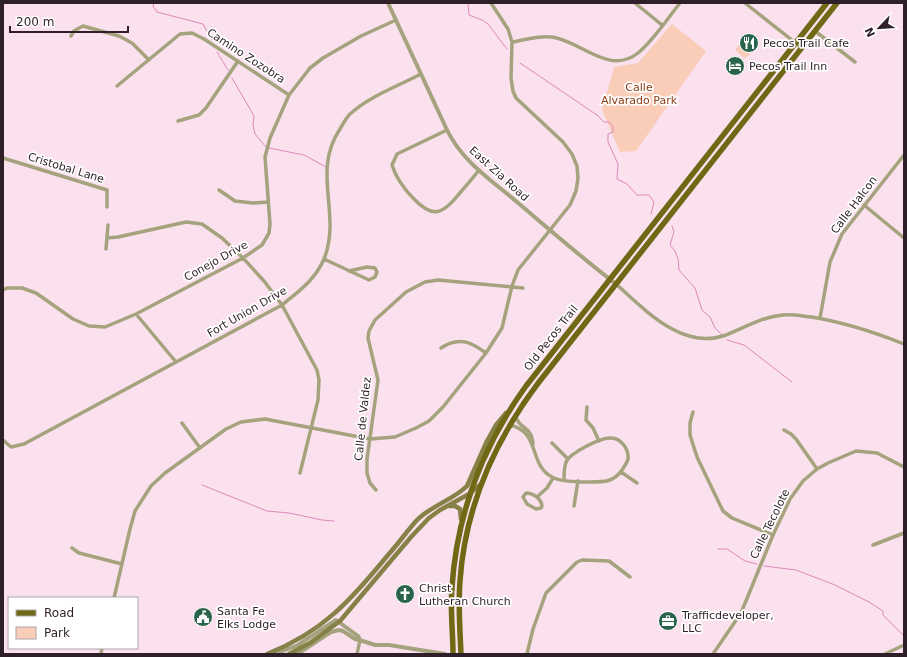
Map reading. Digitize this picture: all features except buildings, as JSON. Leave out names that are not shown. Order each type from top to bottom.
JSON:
[{"type":"main road","name":"Old Pecos Trail","points":[[267,654],[299,639],[317,628],[332,616],[360,588],[417,521],[434,507],[467,486],[487,440],[496,425],[514,404],[526,386],[590,304],[827,3]]},
{"type":"main road","name":"Old Pecos Trail","points":[[289,654],[310,643],[340,621],[429,518],[440,510],[469,494],[481,484],[495,451],[515,415],[527,398],[837,3]]},
{"type":"main road","points":[[509,425],[508,418],[526,386]]},
{"type":"main road","points":[[453,654],[452,589],[454,565],[469,494],[485,454],[514,404]]},
{"type":"main road","points":[[461,654],[459,609],[461,573],[466,537],[481,484]]},
{"type":"main road","points":[[440,510],[451,505],[456,506],[461,512],[462,523]]},
{"type":"street","name":"East Zia Road","points":[[388,3],[447,130],[463,155],[550,230],[616,284]]},
{"type":"street","points":[[114,597],[135,511],[151,486],[165,473],[226,429],[241,422],[265,419],[370,439],[395,437],[416,428],[429,420],[443,407],[486,353],[502,328],[512,286],[518,270],[570,205],[576,191],[578,178],[577,168],[572,154],[562,142],[516,98],[513,91],[511,78],[512,42],[508,29],[491,3]]},
{"type":"street","points":[[635,3],[662,25]]},
{"type":"street","points":[[512,42],[545,36],[553,37],[602,58],[619,60],[637,54],[646,46],[680,3]]},
{"type":"street","points":[[745,3],[750,4],[802,48]]},
{"type":"street","name":"Conejo Drive","points":[[3,290],[7,288],[22,288],[36,293],[73,319],[89,326],[105,326],[136,314],[243,258],[262,246],[269,233],[270,224],[265,167],[266,153],[270,138],[288,95],[310,68],[323,58],[361,36],[396,20]]},
{"type":"street","points":[[71,36],[74,31],[84,26],[119,36],[132,43],[150,60]]},
{"type":"street","points":[[815,31],[855,62]]},
{"type":"street","name":"Camino Zozobra","points":[[117,86],[180,34],[192,33],[238,61],[288,95]]},
{"type":"street","points":[[178,121],[199,115],[206,108],[238,61]]},
{"type":"street","name":"Fort Union Drive","points":[[3,440],[11,447],[24,444],[282,305],[309,284],[324,259],[331,231],[326,180],[327,161],[336,135],[349,115],[367,102],[422,74]]},
{"type":"street","points":[[447,130],[397,154],[392,165],[394,174],[408,193],[421,206],[430,211],[440,212],[448,207],[479,170]]},
{"type":"street","name":"Calle Halcon","points":[[820,318],[830,262],[842,234],[904,155]]},
{"type":"street","name":"Cristobal Lane","points":[[3,158],[107,190],[107,207]]},
{"type":"street","points":[[219,190],[235,201],[254,203],[268,202]]},
{"type":"street","points":[[864,205],[904,238]]},
{"type":"street","points":[[107,238],[118,237],[186,222],[202,224],[222,238],[264,281],[282,305],[317,370],[319,380],[318,400],[300,473]]},
{"type":"street","points":[[106,249],[108,225]]},
{"type":"street","points":[[324,259],[349,271],[369,280],[375,277],[377,272],[375,268],[370,266],[349,271]]},
{"type":"street","name":"Calle de Valdez","points":[[376,490],[370,484],[367,473],[367,459],[378,380],[368,338],[369,331],[375,320],[406,292],[425,282],[438,280],[523,288]]},
{"type":"street","points":[[616,284],[659,321],[677,331],[694,337],[718,337],[754,322],[777,316],[793,315],[820,318],[864,329],[904,344]]},
{"type":"street","points":[[136,314],[176,362]]},
{"type":"street","points":[[441,348],[448,343],[463,341],[476,346],[486,353]]},
{"type":"street","points":[[586,407],[586,420],[593,428],[599,441]]},
{"type":"street","points":[[693,412],[690,423],[690,435],[697,457],[723,511],[732,518],[773,535]]},
{"type":"street","points":[[515,415],[518,422],[528,430],[531,435],[533,447]]},
{"type":"street","points":[[182,423],[200,448]]},
{"type":"street","points":[[509,425],[518,428],[529,436],[540,466],[553,478],[564,480],[578,481],[609,481],[621,472],[628,459],[628,453],[624,445],[613,438],[606,438],[573,454],[568,459],[565,466],[564,480]]},
{"type":"street","points":[[784,430],[796,439],[817,469]]},
{"type":"street","points":[[552,442],[568,459]]},
{"type":"street","name":"Calle Tecolote","points":[[713,654],[741,613],[773,535],[790,499],[803,481],[817,469],[856,451],[877,453],[904,467]]},
{"type":"street","points":[[621,472],[638,483]]},
{"type":"street","points":[[537,497],[547,488],[553,478]]},
{"type":"street","points":[[574,506],[578,481]]},
{"type":"street","points":[[529,493],[537,497],[542,504],[542,507],[539,509],[532,508],[523,498],[524,494],[529,493]]},
{"type":"street","points":[[873,545],[904,533]]},
{"type":"street","points":[[72,548],[79,553],[122,564]]},
{"type":"street","points":[[527,654],[533,628],[546,594],[577,562],[582,560],[609,561],[630,577]]},
{"type":"street","points":[[275,654],[298,645],[336,620],[340,621],[358,636],[360,640],[357,654]]},
{"type":"street","points":[[293,654],[302,651],[336,630],[343,631],[355,639],[375,645],[384,644],[416,652],[445,654]]},
{"type":"street","points":[[885,654],[904,645]]},
{"type":"green space","name":"Calle Alvarado Park","points":[[672,24],[706,51],[636,151],[620,152],[602,110],[614,67],[638,63]]},
{"type":"green space","points":[[739,44],[749,52],[750,55],[744,58],[735,50]]},
{"type":"waterway","points":[[154,3],[153,6],[157,12],[203,24],[212,40]]},
{"type":"waterway","points":[[468,3],[469,15],[488,24],[507,49]]},
{"type":"waterway","points":[[217,52],[228,70]]},
{"type":"waterway","points":[[520,63],[597,115],[604,122],[609,122],[613,127],[613,132],[608,134],[608,142],[618,164],[617,179],[627,184],[637,195],[649,195],[654,202],[651,214]]},
{"type":"waterway","points":[[232,78],[254,116],[253,125],[255,134],[266,147]]},
{"type":"waterway","points":[[269,148],[304,155],[326,167]]},
{"type":"waterway","points":[[672,226],[674,232],[670,245],[675,251],[678,259],[679,270],[695,288],[702,310],[710,317],[715,328],[721,334]]},
{"type":"waterway","points":[[727,340],[744,345],[792,382]]},
{"type":"waterway","points":[[202,485],[267,511],[289,513],[334,521]]},
{"type":"waterway","points":[[718,549],[727,549],[745,561],[757,564]]},
{"type":"waterway","points":[[764,566],[796,570],[835,585],[869,602],[883,611],[883,615],[904,636]]},
{"type":"place","name":"Pecos Trail Cafe","points":[[749,43]]},
{"type":"place","name":"Pecos Trail Inn","points":[[735,66]]},
{"type":"place","name":"Christ Lutheran Church","points":[[405,594]]},
{"type":"place","name":"Santa Fe Elks Lodge","points":[[203,617]]},
{"type":"place","name":"Trafficdeveloper, LLC","points":[[668,621]]}]
